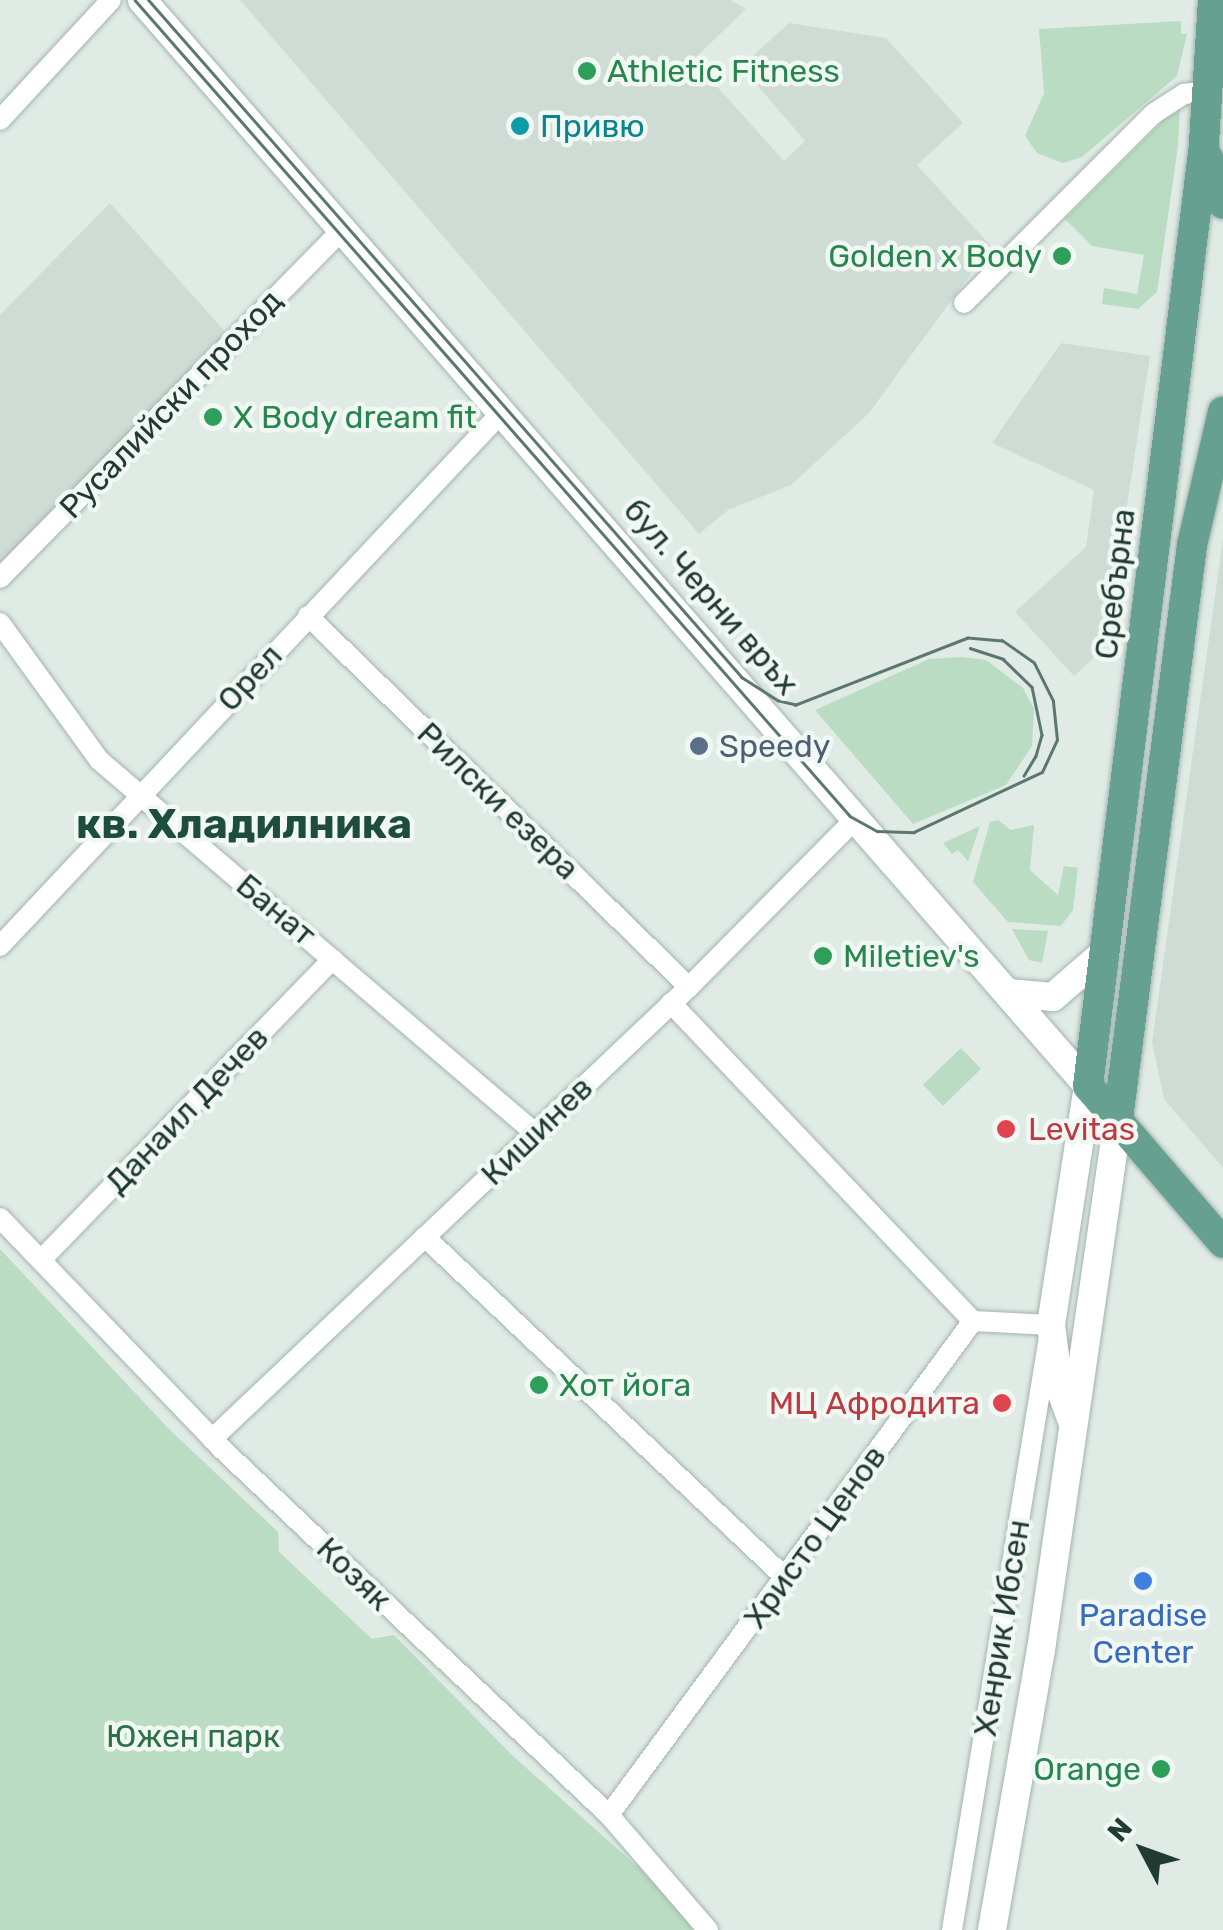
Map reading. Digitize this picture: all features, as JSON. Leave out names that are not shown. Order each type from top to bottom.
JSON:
[{"type":"main road","name":"бул. Черни връх","points":[[142,0],[1223,1243]]},
{"type":"main road","name":"Сребърна","points":[[1088,1086],[1204,145],[1212,0]]},
{"type":"main road","points":[[1204,145],[1223,204]]},
{"type":"main road","points":[[1118,1119],[1192,545],[1223,412]]},
{"type":"main road","points":[[1009,993],[1053,997],[1106,952]]},
{"type":"main road","name":"Хенрик Ибсен","points":[[1073,1424],[1059,1386],[1051,1325],[1088,1086]]},
{"type":"main road","name":"Хенрик Ибсен","points":[[992,1930],[1041,1650],[1118,1119]]},
{"type":"street","points":[[0,120],[111,0]]},
{"type":"street","points":[[964,303],[1153,114],[1184,94],[1208,91]]},
{"type":"street","name":"Русалийски проход","points":[[0,578],[342,230]]},
{"type":"street","name":"Орел","points":[[0,946],[502,412]]},
{"type":"street","name":"Рилски езера","points":[[308,616],[689,987]]},
{"type":"street","name":"Банат","points":[[0,622],[99,760],[535,1133]]},
{"type":"street","name":"Кишинев","points":[[212,1438],[689,987],[856,817]]},
{"type":"street","name":"Данаил Дечев","points":[[41,1260],[333,959]]},
{"type":"street","points":[[671,1003],[973,1321],[1051,1325]]},
{"type":"street","name":"Козяк","points":[[0,1218],[212,1438],[610,1815],[708,1930]]},
{"type":"street","points":[[425,1237],[785,1578]]},
{"type":"street","name":"Христо Ценов","points":[[610,1815],[973,1321]]},
{"type":"street","name":"Хенрик Ибсен","points":[[952,1930],[1051,1325]]},
{"type":"shaded area","points":[[240,0],[731,0],[746,9],[693,60],[784,161],[805,141],[741,66],[789,23],[886,38],[963,123],[917,165],[991,246],[869,413],[791,485],[728,510],[699,534]]},
{"type":"shaded area","points":[[110,203],[229,336],[0,569],[0,315]]},
{"type":"shaded area","points":[[1061,343],[1150,356],[1105,648],[1074,676],[1015,612],[1086,547],[1094,490],[992,443]]},
{"type":"shaded area","points":[[1223,539],[1223,1168],[1164,1099],[1152,1042]]},
{"type":"green space","points":[[1181,21],[1181,34],[1187,34],[1177,76],[1082,157],[1063,163],[1037,153],[1025,136],[1044,93],[1039,29]]},
{"type":"green space","points":[[1180,104],[1178,146],[1157,292],[1138,309],[1102,304],[1104,288],[1137,294],[1144,255],[1092,246],[1065,219]]},
{"type":"green space","points":[[929,659],[986,660],[1023,688],[1034,709],[1032,746],[1006,785],[913,824],[815,710]]},
{"type":"green space","points":[[998,820],[1011,830],[1034,825],[1030,870],[1058,895],[1064,866],[1078,868],[1073,910],[1061,926],[1008,922],[973,882],[990,822]]},
{"type":"green space","points":[[980,826],[968,861],[958,850],[952,854],[943,843]]},
{"type":"green space","points":[[1012,929],[1048,931],[1042,963],[1029,960]]},
{"type":"green space","points":[[961,1048],[981,1069],[943,1106],[923,1085]]},
{"type":"green space","name":"Южен парк","points":[[0,1249],[169,1429],[278,1532],[279,1552],[372,1639],[394,1635],[513,1756],[658,1885],[693,1930],[0,1930]]},
{"type":"tram line","points":[[135,0],[850,816],[877,831],[914,832],[1042,772],[1057,740],[1053,701],[1034,663],[1002,641],[968,638],[796,705],[778,701],[742,678],[148,0]]},
{"type":"tram line","points":[[970,648],[1003,659],[1032,687],[1042,735],[1024,776]]},
{"type":"place","name":"Athletic Fitness","points":[[587,71]]},
{"type":"place","name":"Привю","points":[[520,126]]},
{"type":"place","name":"Golden x Body","points":[[1062,256]]},
{"type":"place","name":"X Body dream fit","points":[[213,417]]},
{"type":"place","name":"Speedy","points":[[699,746]]},
{"type":"place","name":"Miletiev's","points":[[823,956]]},
{"type":"place","name":"Levitas","points":[[1006,1129]]},
{"type":"place","name":"Хот йога","points":[[539,1385]]},
{"type":"place","name":"МЦ Афродита","points":[[1002,1403]]},
{"type":"place","name":"Paradise Center","points":[[1143,1581]]},
{"type":"place","name":"Orange","points":[[1161,1769]]},
{"type":"district","name":"кв. Хладилника","points":[[244,824]]}]
